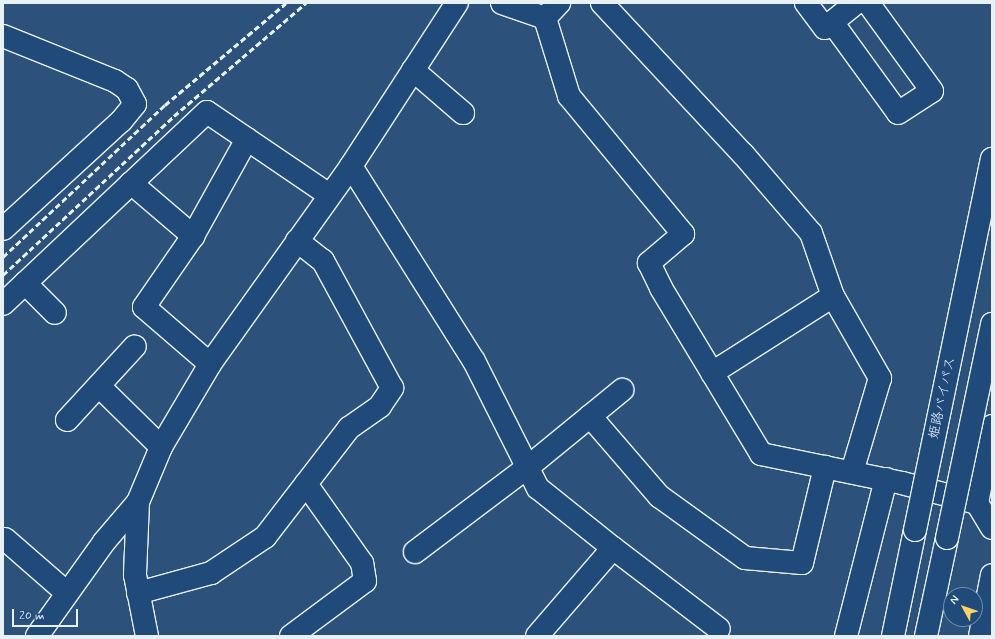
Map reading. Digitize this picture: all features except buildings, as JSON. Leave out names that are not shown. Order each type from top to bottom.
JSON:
[{"type":"main road","points":[[37,636],[67,593],[138,502],[161,447],[210,364],[351,166],[457,3]]},
{"type":"main road","points":[[502,3],[552,10],[569,96],[683,234],[649,263],[661,288],[761,454],[886,479],[977,504],[992,528]]},
{"type":"main road","points":[[602,3],[743,154],[811,232],[833,296],[880,378],[852,472]]},
{"type":"main road","points":[[806,3],[824,28],[856,3]]},
{"type":"main road","points":[[832,22],[898,113],[932,91],[868,3]]},
{"type":"main road","points":[[3,36],[115,81],[127,89],[135,104],[121,121],[3,229]]},
{"type":"main road","points":[[413,70],[463,113]]},
{"type":"main road","points":[[3,304],[207,112],[329,195]]},
{"type":"main road","points":[[210,364],[144,307],[193,236],[247,139]]},
{"type":"main road","name":"姫路バイパス","points":[[893,636],[992,159]]},
{"type":"main road","points":[[351,166],[474,361],[538,488],[613,548],[719,629]]},
{"type":"main road","points":[[131,183],[193,236]]},
{"type":"main road","points":[[138,593],[211,573],[265,537],[349,428],[380,406],[392,388],[323,261],[297,241]]},
{"type":"main road","points":[[25,283],[55,313]]},
{"type":"main road","points":[[712,374],[833,296]]},
{"type":"main road","points":[[926,636],[992,324]]},
{"type":"main road","points":[[67,420],[135,346]]},
{"type":"main road","points":[[99,386],[161,447]]},
{"type":"main road","points":[[415,552],[528,467],[622,390]]},
{"type":"main road","points":[[590,416],[659,496],[745,558],[802,563],[825,467]]},
{"type":"main road","points":[[977,504],[987,482],[992,426]]},
{"type":"main road","points":[[846,636],[886,479]]},
{"type":"main road","points":[[300,633],[365,580],[362,563],[306,484]]},
{"type":"main road","points":[[138,502],[135,575],[147,636]]},
{"type":"main road","points":[[6,539],[67,593]]},
{"type":"main road","points":[[537,636],[613,548]]},
{"type":"main road","points":[[980,636],[992,575]]},
{"type":"railway","points":[[3,257],[165,105],[286,3]]},
{"type":"railway","points":[[3,275],[174,116],[306,3]]}]
